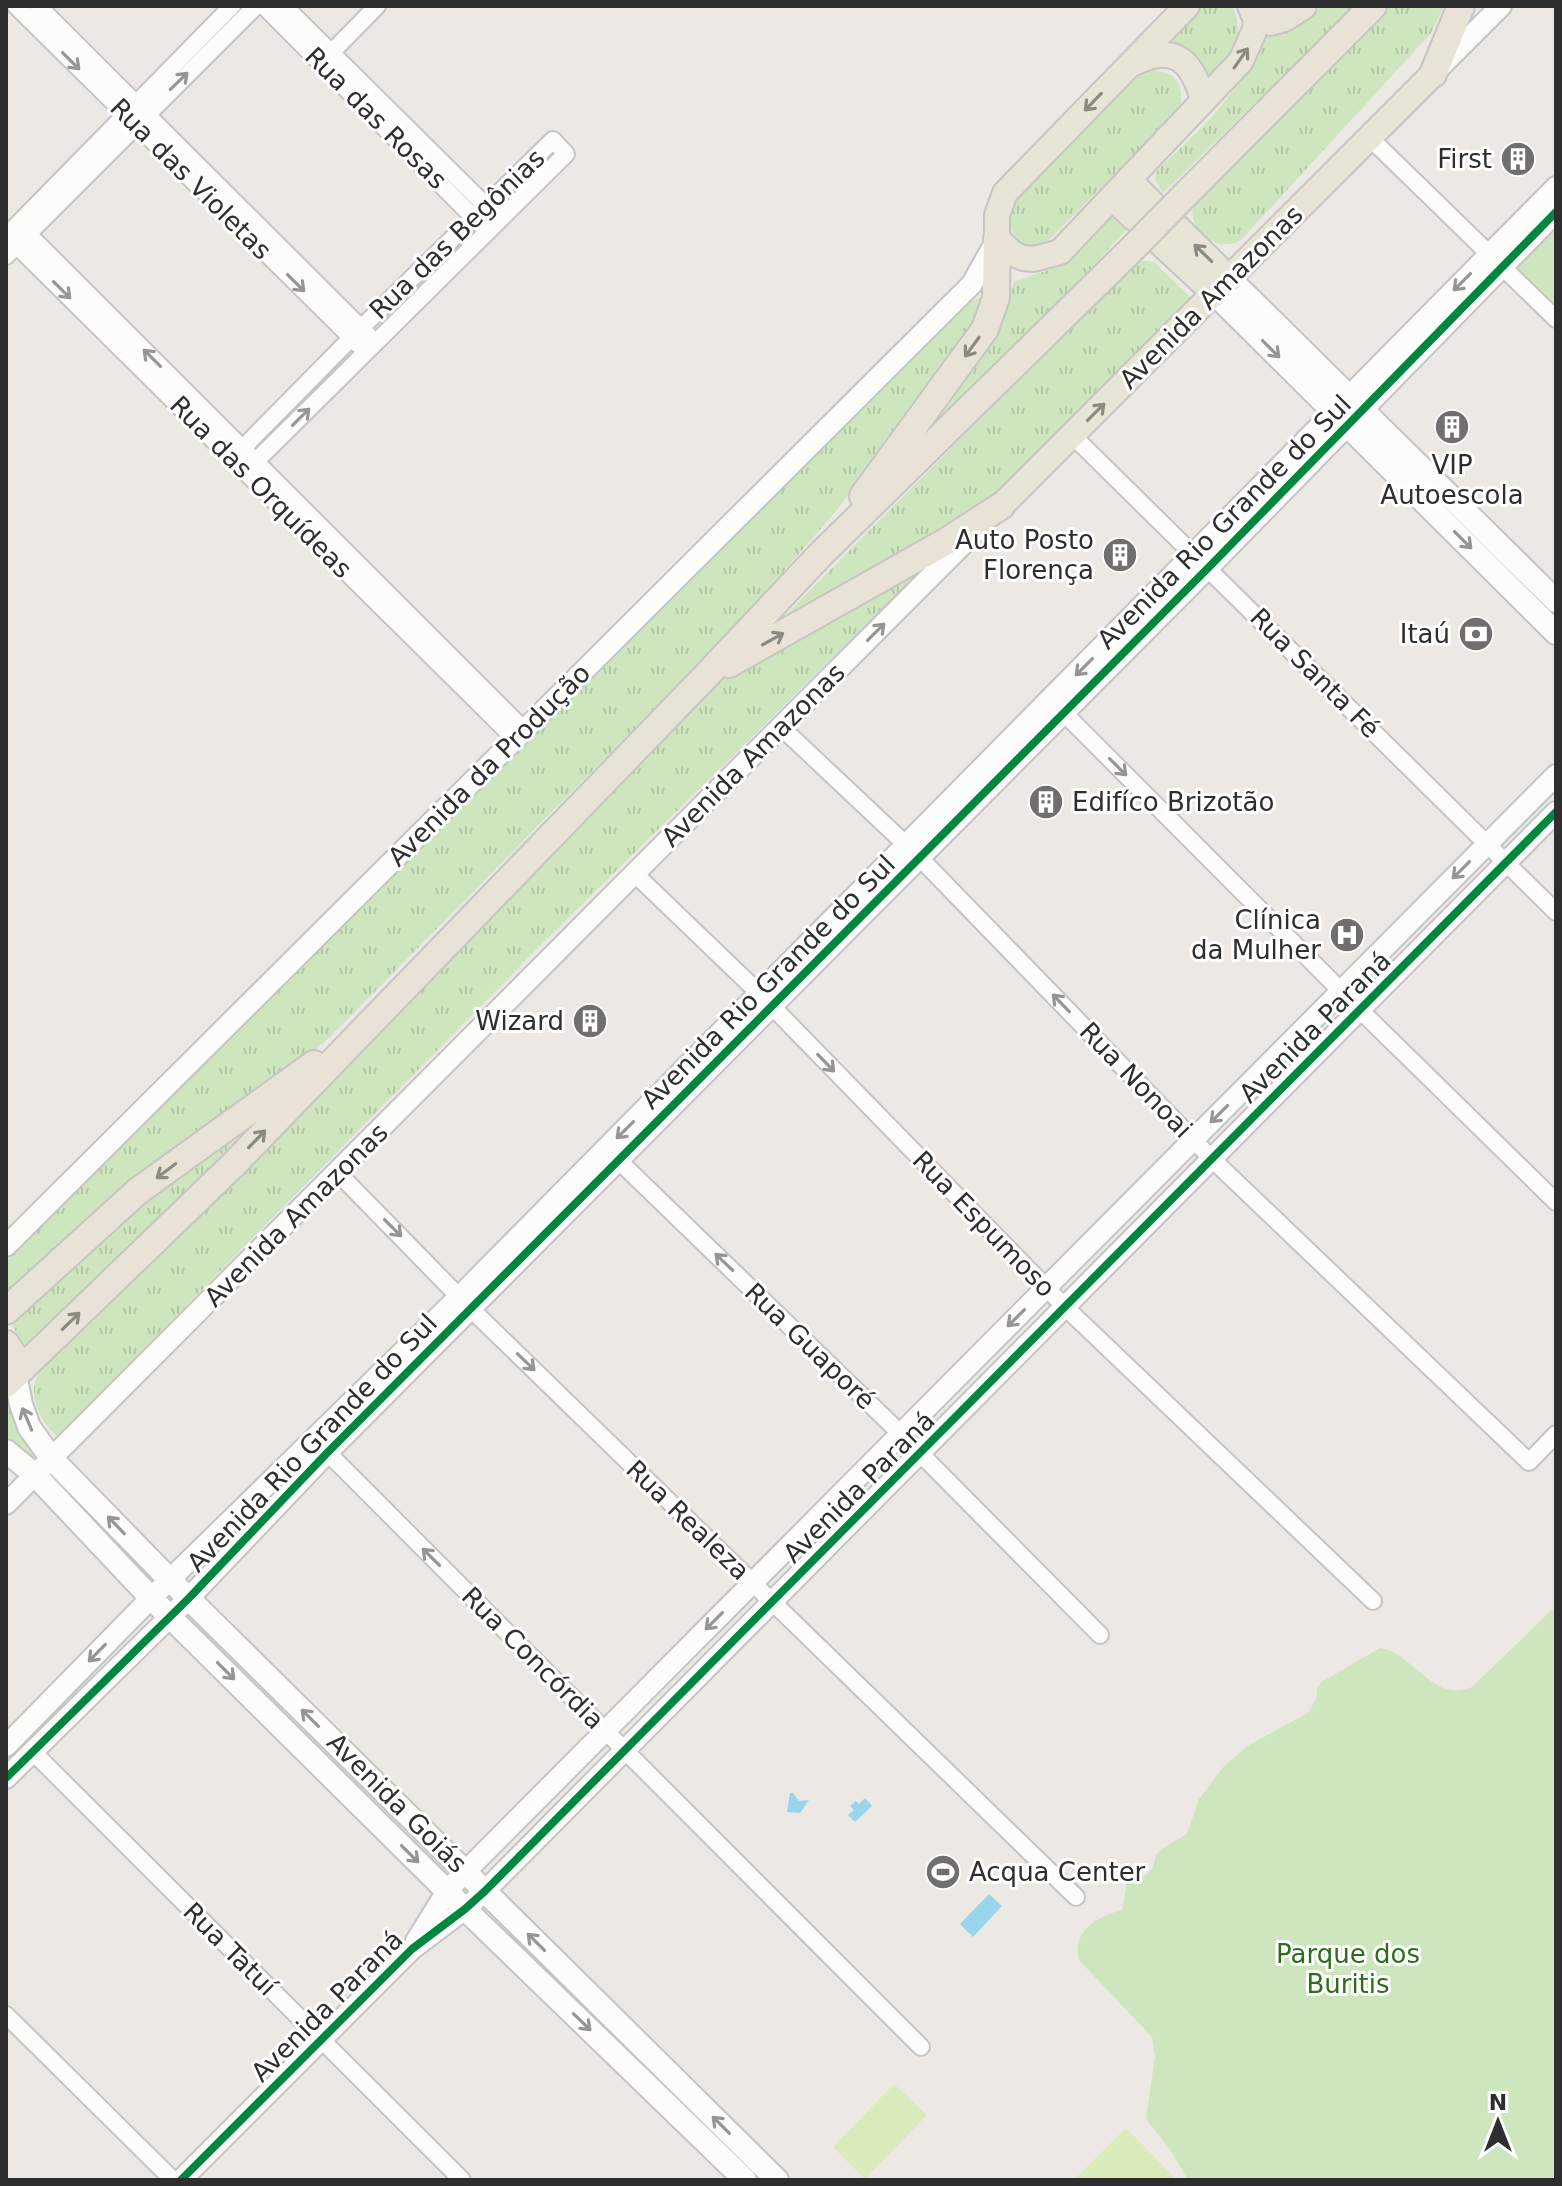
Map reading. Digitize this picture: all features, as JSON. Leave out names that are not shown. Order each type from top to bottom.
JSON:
[{"type":"highway","points":[[1253,8],[1262,19],[1277,21],[1303,6]]},
{"type":"highway","points":[[10,1379],[234,1164],[821,554],[1131,250],[1373,6]]},
{"type":"highway","points":[[1433,74],[1461,6]]},
{"type":"highway","points":[[821,554],[985,329],[994,308],[997,238]]},
{"type":"highway","points":[[705,677],[947,541],[1001,506]]},
{"type":"highway","points":[[6,1311],[138,1191],[366,1027]]},
{"type":"highway","points":[[6,1344],[16,1359],[10,1379]]},
{"type":"main road","points":[[1187,6],[1005,193],[997,215],[997,238],[1012,253],[1034,259],[1060,252],[1113,199],[1241,61],[1255,29],[1253,8]]},
{"type":"main road","points":[[1130,64],[1149,55],[1163,54],[1181,59],[1196,75],[1203,100]]},
{"type":"main road","name":"Avenida Amazonas","points":[[1001,506],[1433,74]]},
{"type":"main road","points":[[1113,199],[1143,211],[1130,181]]},
{"type":"main road","points":[[1168,235],[1349,411],[1556,601]]},
{"type":"main road","points":[[1349,411],[1556,633]]},
{"type":"main road","name":"Avenida Goiás","points":[[10,1379],[29,1427],[52,1459],[171,1581],[777,2180]]},
{"type":"main road","name":"Avenida Goiás","points":[[6,1451],[35,1475],[151,1598],[465,1909],[745,2180]]},
{"type":"street","name":"Rua das Violetas","points":[[16,6],[136,114],[370,347]]},
{"type":"street","name":"Rua das Violetas","points":[[38,6],[136,114]]},
{"type":"street","points":[[13,238],[136,114],[232,6]]},
{"type":"street","points":[[136,114],[256,6]]},
{"type":"street","name":"Rua das Rosas","points":[[264,6],[326,58],[493,225]]},
{"type":"street","name":"Rua das Rosas","points":[[284,6],[326,58]]},
{"type":"street","points":[[326,58],[377,6]]},
{"type":"street","name":"Avenida Amazonas","points":[[1433,74],[1501,6]]},
{"type":"street","points":[[1370,138],[1556,319]]},
{"type":"street","name":"Rua das Begônias","points":[[238,454],[553,140],[566,154],[251,467]]},
{"type":"street","name":"Avenida Rio Grande do Sul","points":[[6,1746],[151,1598],[321,1446],[766,1001],[1496,260],[1556,187]]},
{"type":"street","name":"Avenida Rio Grande do Sul","points":[[1496,260],[1556,212]]},
{"type":"street","name":"Rua das Orquídeas","points":[[13,238],[238,454],[520,734]]},
{"type":"street","name":"Avenida da Produção","points":[[6,1246],[972,284],[997,238]]},
{"type":"street","name":"Avenida da Produção","points":[[972,284],[1034,259]]},
{"type":"street","name":"Rua Santa Fé","points":[[1072,435],[1556,912]]},
{"type":"street","name":"Avenida Amazonas","points":[[6,1504],[1001,506]]},
{"type":"street","name":"Avenida Rio Grande do Sul","points":[[913,851],[1063,712],[1202,560]]},
{"type":"street","points":[[1063,712],[1556,1202]]},
{"type":"street","name":"Rua Nonoai","points":[[781,727],[913,851],[1212,1159],[1529,1462],[1556,1434]]},
{"type":"street","name":"Avenida Paraná","points":[[412,1949],[447,1891],[466,1871],[1556,775]]},
{"type":"street","name":"Avenida Paraná","points":[[181,2180],[412,1949],[485,1891],[1556,812]]},
{"type":"street","name":"Rua Espumoso","points":[[635,874],[766,1001],[1065,1307],[1373,1601]]},
{"type":"street","name":"Avenida Rio Grande do Sul","points":[[465,1302],[619,1161],[766,1001]]},
{"type":"street","name":"Rua Guaporé","points":[[619,1161],[900,1433],[1100,1635]]},
{"type":"street","name":"Rua Realeza","points":[[338,1173],[771,1603],[1076,1897]]},
{"type":"street","name":"Avenida Rio Grande do Sul","points":[[6,1778],[189,1598],[321,1446]]},
{"type":"street","name":"Rua Concórdia","points":[[321,1446],[921,2047]]},
{"type":"street","name":"Rua Tatuí","points":[[32,1751],[462,2180]]},
{"type":"street","points":[[6,2015],[173,2180]]},
{"type":"green space","points":[[1202,6],[1232,6],[1238,27],[1234,47],[1208,82],[1167,45]]},
{"type":"green space","points":[[1322,6],[1354,6],[1163,193],[1155,180],[1157,171],[1206,123],[1238,84],[1263,28],[1282,31],[1310,17]]},
{"type":"green space","points":[[1386,6],[1444,6],[1431,33],[1241,240],[1223,244],[1206,238],[1195,225],[1193,207]]},
{"type":"green space","points":[[1152,70],[1177,80],[1181,107],[1044,245],[1028,245],[1014,237],[1007,212],[1015,200],[1137,76]]},
{"type":"green space","points":[[1116,217],[1130,226],[849,529],[1004,321],[1014,282],[1057,267],[1109,218]]},
{"type":"green space","points":[[1556,222],[1556,308],[1514,266]]},
{"type":"green space","points":[[1138,260],[1154,262],[1194,301],[535,951],[60,1437],[55,1434],[41,1416],[34,1395],[34,1385],[41,1370],[275,1138],[580,815],[713,688]]},
{"type":"green space","points":[[980,298],[981,306],[974,328],[837,510],[744,617],[328,1039],[6,1299],[6,1262],[915,349],[968,302]]},
{"type":"green space","points":[[278,1108],[84,1290],[27,1348],[12,1326],[77,1254],[244,1123]]},
{"type":"green space","points":[[11,1400],[43,1455],[36,1462],[6,1436],[6,1405]]},
{"type":"green space","name":"Parque dos Buritis","points":[[1556,1606],[1556,2180],[1188,2180],[1170,2149],[1146,2119],[1155,2056],[1152,2037],[1079,1960],[1079,1940],[1083,1933],[1104,1916],[1122,1910],[1127,1883],[1146,1875],[1162,1849],[1187,1834],[1199,1799],[1224,1766],[1249,1745],[1308,1713],[1317,1697],[1317,1687],[1323,1681],[1380,1648],[1404,1659],[1446,1689],[1472,1687]]},
{"type":"green space","points":[[894,2084],[927,2115],[865,2179],[833,2147]]},
{"type":"green space","points":[[1126,2128],[1177,2180],[1074,2180]]},
{"type":"water","points":[[790,1793],[799,1801],[809,1800],[800,1813],[787,1812]]},
{"type":"water","points":[[865,1798],[872,1806],[855,1822],[848,1815],[854,1810],[850,1806],[856,1801],[859,1804]]},
{"type":"water","points":[[989,1894],[1002,1906],[973,1937],[960,1924]]},
{"type":"cycle path","points":[[6,1778],[189,1598],[327,1453],[1209,567],[1556,212]]},
{"type":"cycle path","points":[[181,2180],[412,1949],[485,1891],[1556,812]]},
{"type":"place","name":"First","points":[[1518,159]]},
{"type":"place","name":"VIP Autoescola","points":[[1452,427]]},
{"type":"place","name":"Auto Posto Florença","points":[[1120,555]]},
{"type":"place","name":"Itaú","points":[[1476,634]]},
{"type":"place","name":"Edifíco Brizotão","points":[[1046,802]]},
{"type":"place","name":"Clínica da Mulher","points":[[1347,935]]},
{"type":"place","name":"Wizard","points":[[590,1021]]},
{"type":"place","name":"Acqua Center","points":[[943,1872]]}]
